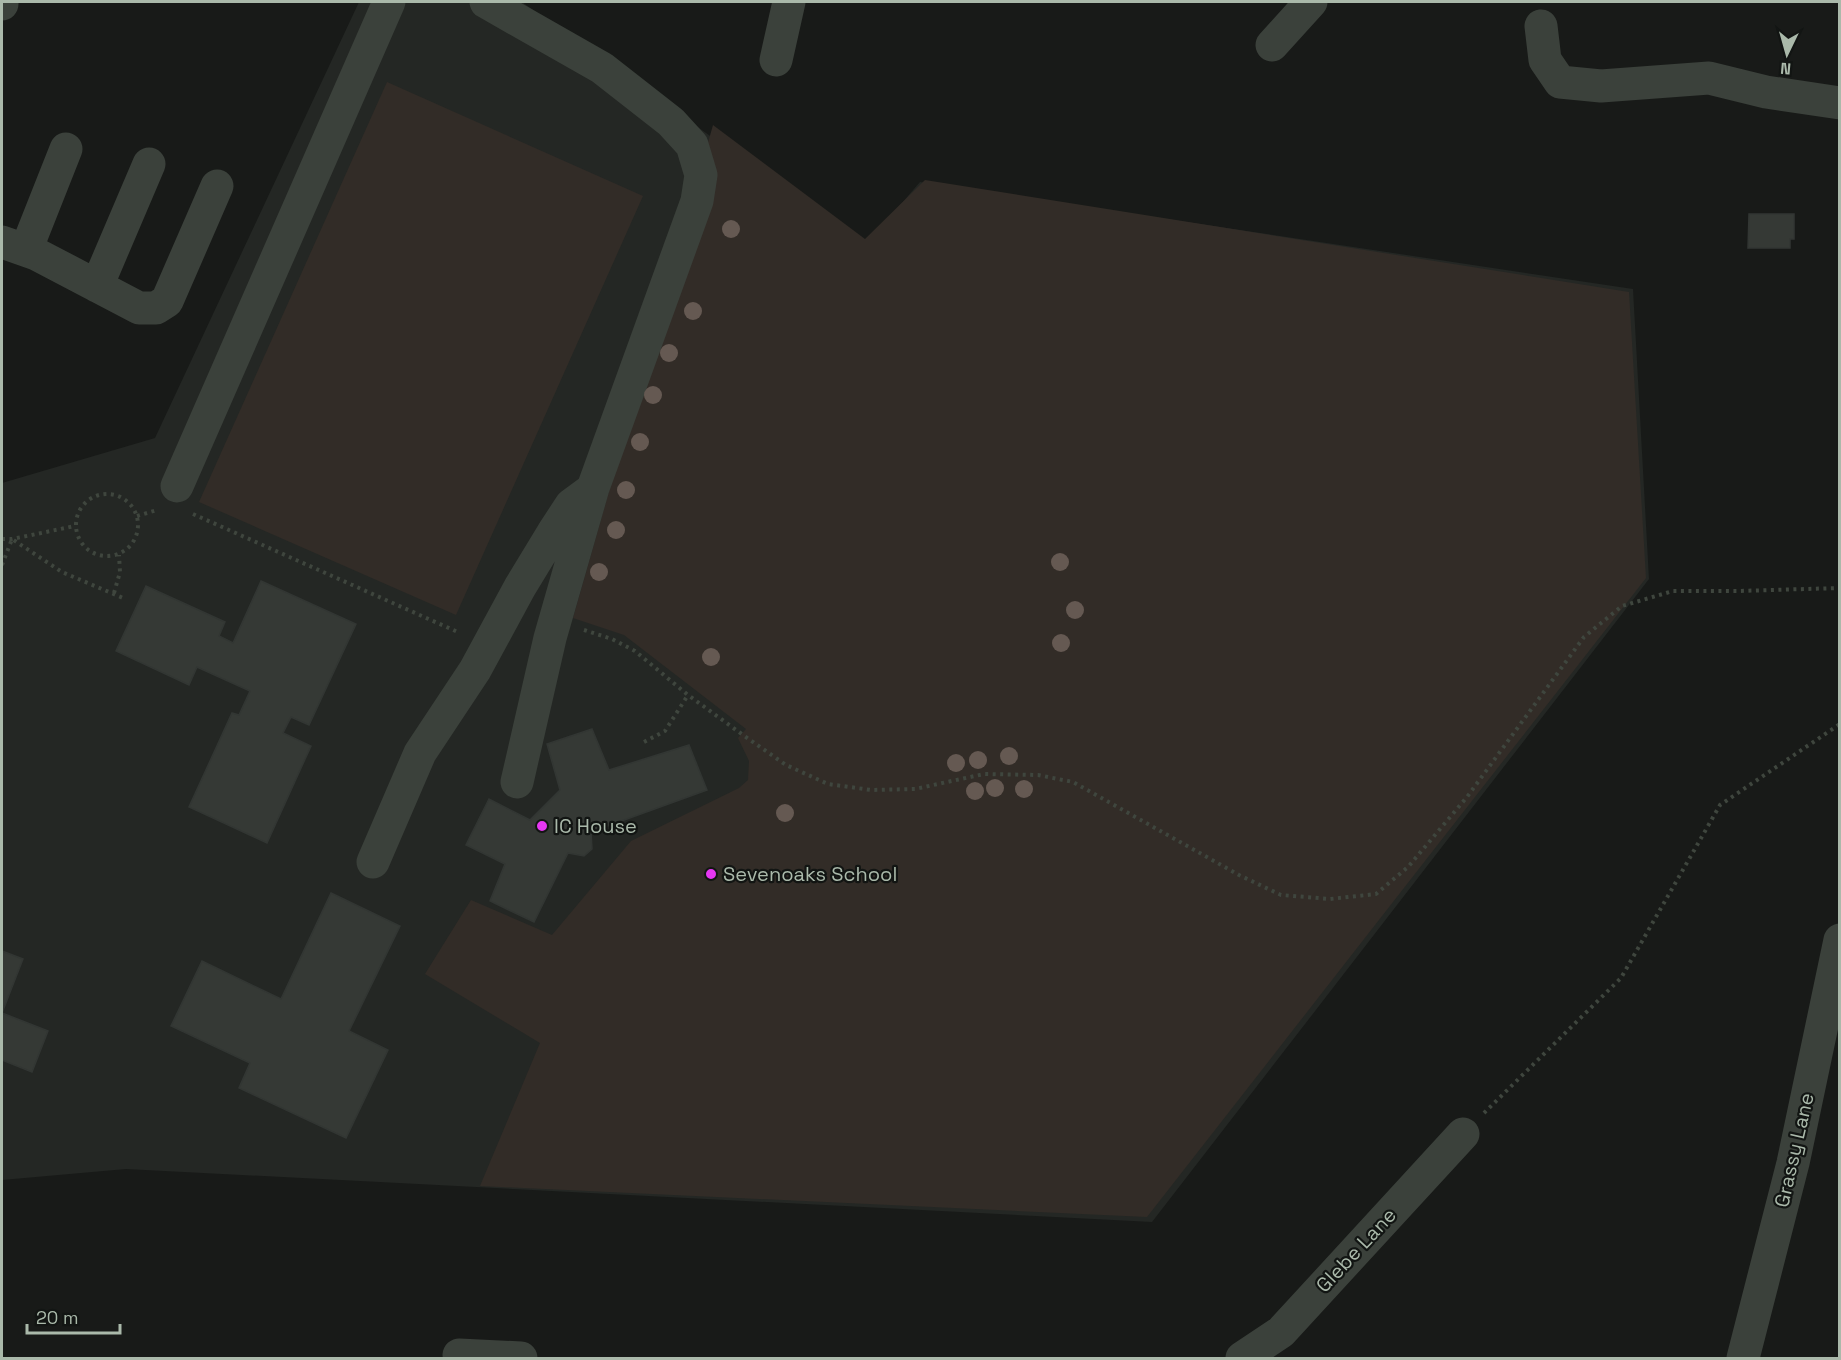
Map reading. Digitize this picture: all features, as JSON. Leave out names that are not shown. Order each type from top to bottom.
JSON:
[{"type":"street","points":[[174,502],[204,393],[389,2]]},
{"type":"street","points":[[486,2],[602,68],[671,122],[692,145],[700,175],[697,201],[593,488],[550,638],[517,782]]},
{"type":"street","points":[[776,60],[789,2]]},
{"type":"street","points":[[1272,45],[1311,2]]},
{"type":"street","points":[[1541,26],[1545,60],[1560,82],[1601,86],[1709,78],[1766,92],[1839,103]]},
{"type":"street","points":[[66,149],[14,246],[139,308],[156,308],[166,301],[216,186]]},
{"type":"street","points":[[97,286],[149,164]]},
{"type":"street","points":[[373,862],[420,753],[475,670],[520,586],[570,505],[593,488]]},
{"type":"street","name":"Grassy Lane","points":[[1743,1359],[1793,1163],[1839,940]]},
{"type":"street","name":"Glebe Lane","points":[[1242,1359],[1281,1332],[1463,1134]]},
{"type":"street","points":[[459,1355],[521,1359]]},
{"type":"path","points":[[109,494],[127,501],[137,516],[138,534],[134,543],[127,550],[110,557],[92,553],[79,540],[75,526],[84,504],[100,495],[109,494]]},
{"type":"path","points":[[137,516],[174,502],[466,636]]},
{"type":"path","points":[[2,539],[12,540],[75,526]]},
{"type":"path","points":[[2,565],[12,540]]},
{"type":"path","points":[[12,540],[62,572],[123,598]]},
{"type":"path","points":[[114,593],[120,572],[119,555]]},
{"type":"path","points":[[576,627],[612,639],[635,651],[688,695],[786,765],[828,784],[871,790],[915,789],[984,774],[1038,775],[1073,782],[1239,875],[1281,895],[1330,899],[1376,894],[1408,867],[1467,797],[1584,637],[1622,606],[1673,591],[1839,588]]},
{"type":"path","points":[[644,742],[665,731],[688,695]]},
{"type":"path","points":[[1463,1134],[1621,978],[1720,805],[1839,724]]},
{"type":"shaded area","name":"Sevenoaks School","points":[[359,2],[522,2],[865,246],[920,182],[1633,289],[1649,579],[1152,1222],[126,1169],[2,1180],[2,483],[155,438]]},
{"type":"shaded area","points":[[387,82],[643,196],[456,615],[199,502]]},
{"type":"shaded area","points":[[713,125],[865,239],[925,180],[1629,292],[1646,578],[1147,1217],[480,1186],[540,1043],[425,974],[471,900],[552,935],[631,841],[739,788],[748,780],[749,761],[738,738],[746,729],[624,635],[573,618]]},
{"type":"building","points":[[1749,214],[1794,214],[1794,239],[1790,239],[1790,248],[1748,248]]},
{"type":"building","points":[[261,581],[356,624],[309,725],[291,717],[283,733],[311,746],[267,843],[189,807],[232,713],[239,715],[250,691],[197,667],[189,685],[116,651],[146,586],[225,622],[219,636],[233,643]]},
{"type":"building","name":"IC House","points":[[592,729],[609,770],[689,745],[707,790],[591,832],[592,849],[584,856],[568,853],[534,922],[490,901],[505,864],[466,845],[489,799],[530,820],[560,790],[547,744]]},
{"type":"building","points":[[331,893],[400,926],[349,1031],[388,1050],[346,1138],[239,1088],[250,1063],[171,1026],[202,961],[281,999]]},
{"type":"building","points":[[2,951],[23,959],[2,1013]]},
{"type":"building","points":[[2,1013],[48,1031],[32,1072],[2,1060]]},
{"type":"place","name":"IC House","points":[[542,826]]},
{"type":"place","name":"Sevenoaks School","points":[[711,874]]}]
